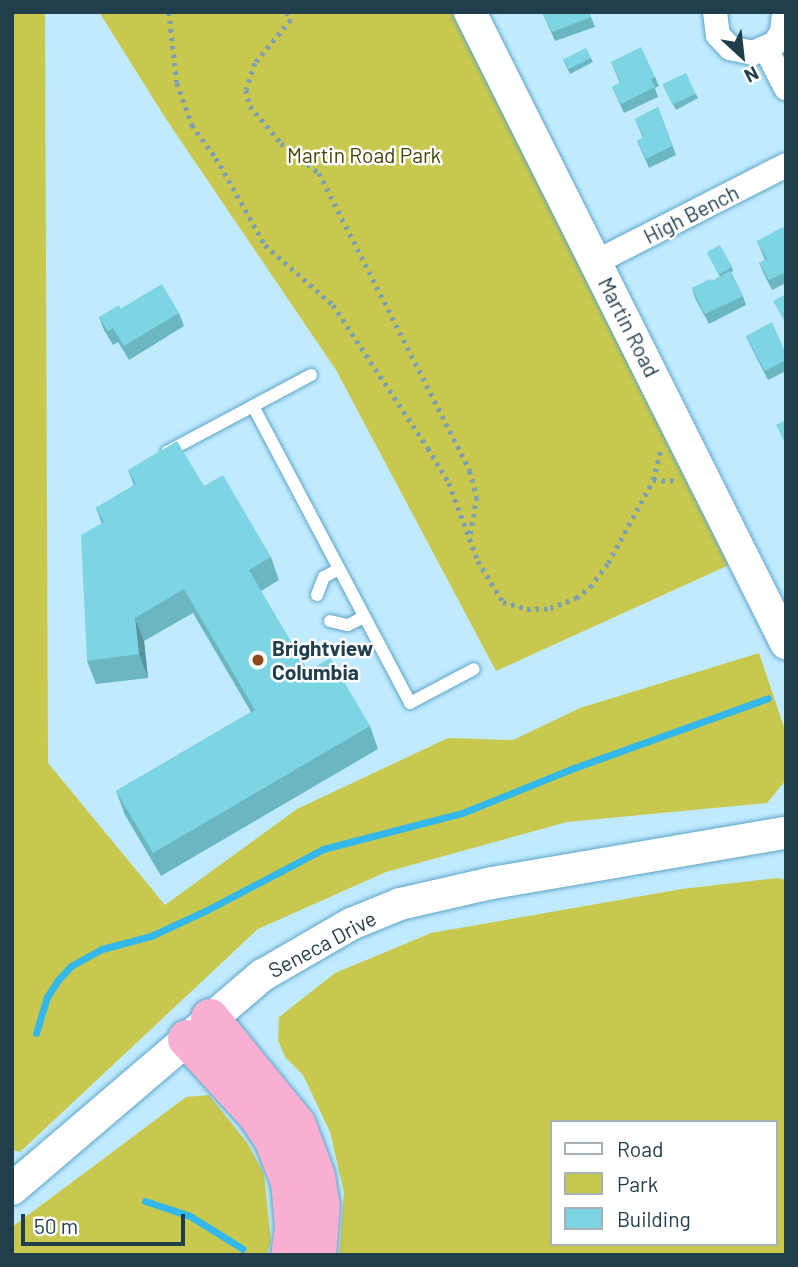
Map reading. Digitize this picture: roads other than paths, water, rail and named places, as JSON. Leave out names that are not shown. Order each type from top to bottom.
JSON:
[{"type":"highway","points":[[199,1028],[273,1139],[289,1182],[294,1228],[290,1255]]},
{"type":"highway","points":[[199,1028],[297,1125],[316,1176],[321,1206],[317,1255]]},
{"type":"street","name":"Martin Road","points":[[470,12],[786,643]]},
{"type":"street","points":[[715,12],[718,35],[730,48],[753,53],[766,50],[782,32],[784,12]]},
{"type":"street","points":[[766,50],[786,88]]},
{"type":"street","name":"High Bench","points":[[596,262],[786,165]]},
{"type":"street","name":"Seneca Drive","points":[[13,1189],[263,975],[311,944],[400,904],[492,883],[786,833]]},
{"type":"lane","points":[[167,452],[311,375]]},
{"type":"lane","points":[[253,406],[410,703],[474,669]]},
{"type":"lane","points":[[317,595],[324,578],[339,569]]},
{"type":"lane","points":[[330,621],[348,625],[364,617]]},
{"type":"waterway","points":[[36,1033],[47,997],[58,980],[71,966],[102,949],[151,936],[323,849],[462,813],[574,768],[768,698]]},
{"type":"waterway","points":[[145,1201],[190,1216],[243,1249]]},
{"type":"place","name":"Brightview Columbia","points":[[258,660]]},
{"type":"park label","name":"Martin Road Park","points":[[364,155]]}]
